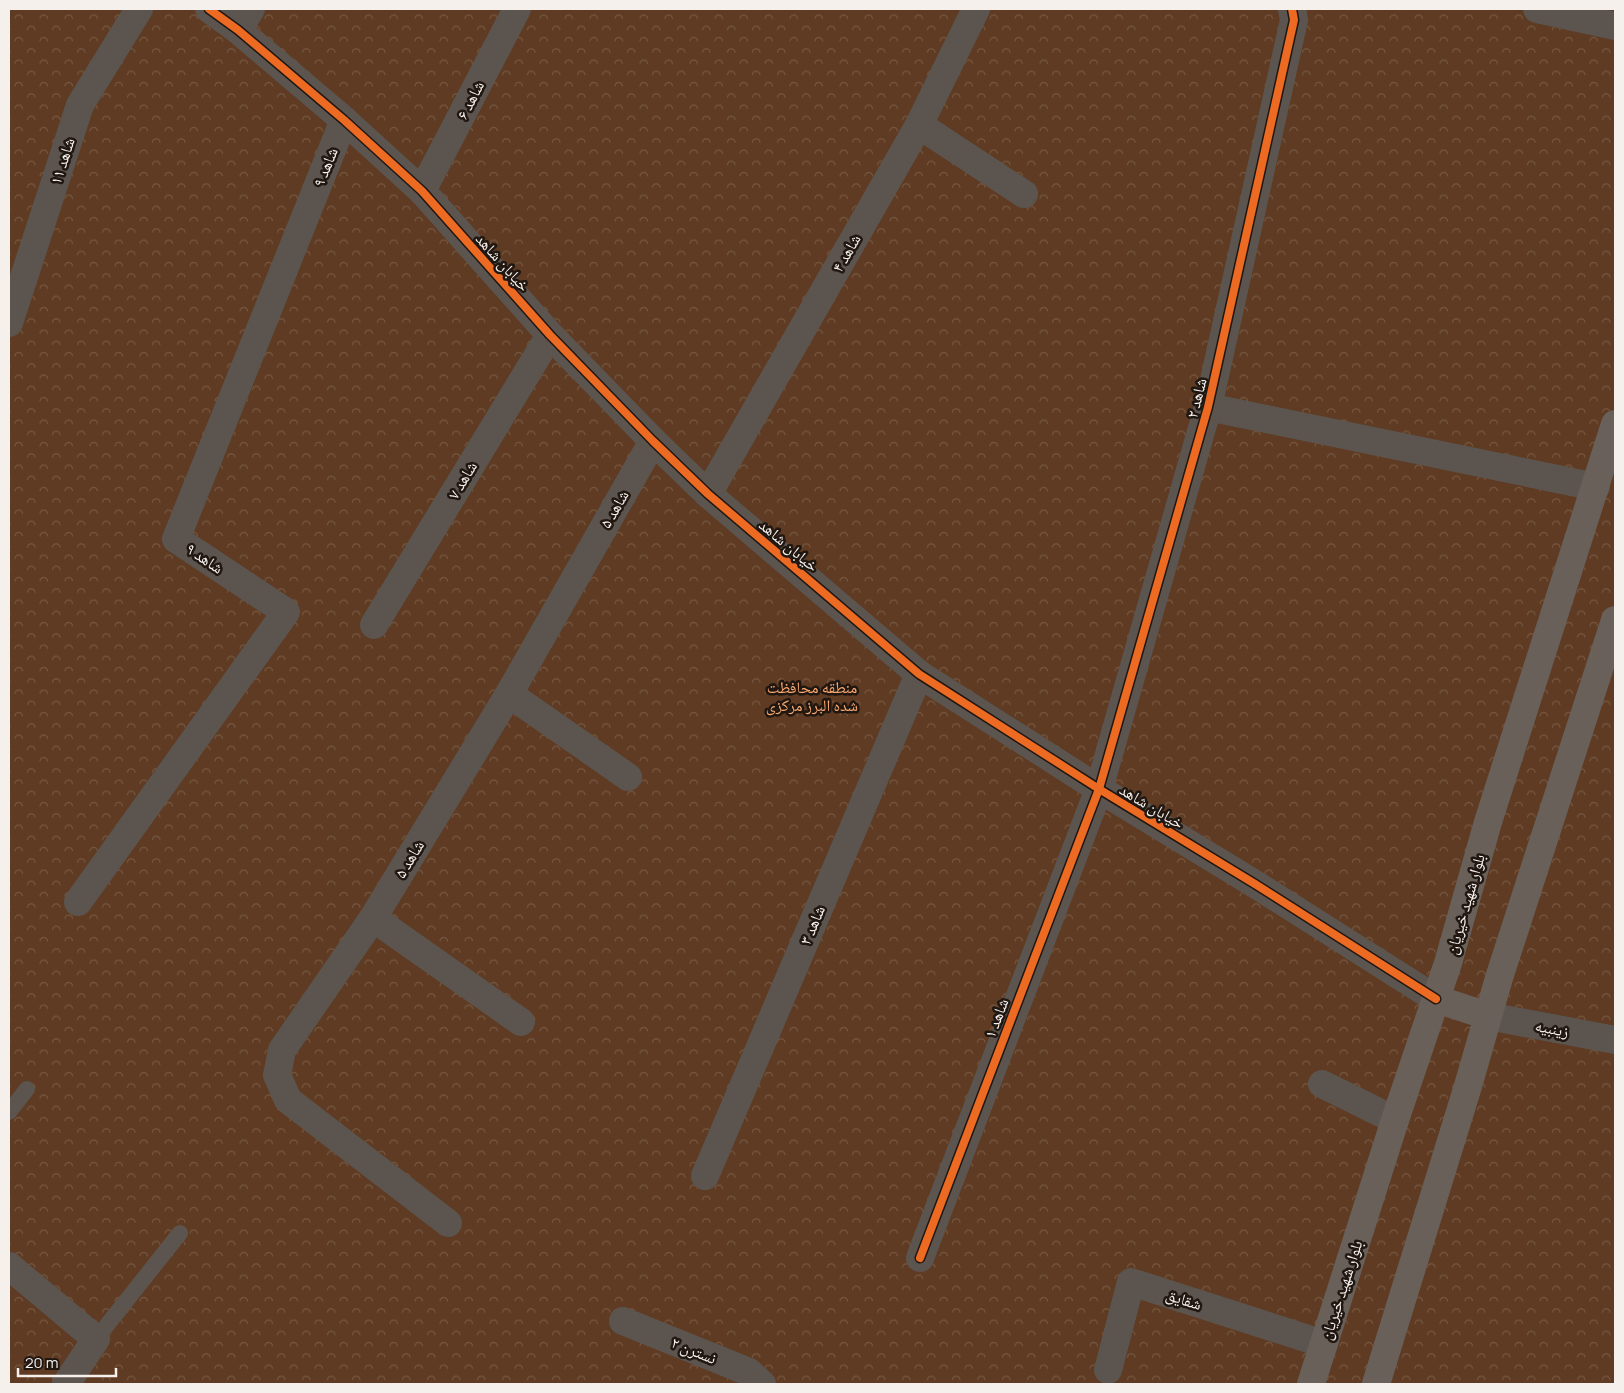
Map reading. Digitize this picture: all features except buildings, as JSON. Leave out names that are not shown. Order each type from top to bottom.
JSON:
[{"type":"main road","name":"بلوار شهید خیریان","points":[[1311,1384],[1395,1120],[1453,946],[1488,822],[1615,424]]},
{"type":"main road","points":[[1376,1384],[1499,978],[1615,620]]},
{"type":"main road","points":[[1436,999],[1488,1016]]},
{"type":"street","name":"شاهد ۱۱","points":[[9,323],[80,106],[139,9]]},
{"type":"street","name":"خیابان شاهد","points":[[209,9],[245,20],[344,120],[422,191],[550,335],[653,441],[708,494],[919,674],[1098,789],[1255,884],[1436,999]]},
{"type":"street","name":"شاهد ۶","points":[[422,191],[517,9]]},
{"type":"street","name":"شاهد ۴","points":[[708,494],[919,125],[976,9]]},
{"type":"street","name":"شاهد ۲","points":[[1098,789],[1208,407],[1294,20],[1292,9]]},
{"type":"street","points":[[1537,9],[1615,26]]},
{"type":"street","name":"شاهد ۹","points":[[78,902],[286,612],[176,539],[344,120]]},
{"type":"street","points":[[919,125],[1024,194]]},
{"type":"street","name":"شاهد ۷","points":[[374,625],[550,335]]},
{"type":"street","points":[[1208,407],[1596,487]]},
{"type":"street","name":"شاهد ۵","points":[[448,1223],[288,1100],[277,1075],[282,1050],[373,918],[509,694],[653,441]]},
{"type":"street","name":"شاهد ۳","points":[[705,1176],[919,674]]},
{"type":"street","points":[[509,694],[628,777]]},
{"type":"street","name":"شاهد ۱","points":[[920,1258],[1098,789]]},
{"type":"street","points":[[373,918],[521,1022]]},
{"type":"street","name":"زینبیه","points":[[1488,1016],[1615,1040]]},
{"type":"street","points":[[1322,1084],[1395,1120]]},
{"type":"street","points":[[9,1266],[96,1339],[66,1384]]},
{"type":"street","name":"شقایق","points":[[1108,1370],[1131,1282],[1324,1344]]},
{"type":"street","name":"نسترن ۲","points":[[623,1322],[748,1372],[762,1384]]},
{"type":"lane","points":[[9,1112],[27,1089]]},
{"type":"lane","points":[[96,1339],[180,1233]]},
{"type":"green space","name":"منطقه محافظت شده البرز مرکزی","points":[[9,9],[1615,9],[1615,1384],[9,1384]]},
{"type":"cycle path","points":[[209,9],[238,30],[344,120],[422,191],[550,335],[653,441],[708,494],[919,674],[1099,789],[1255,884],[1436,999]]},
{"type":"cycle path","points":[[920,1258],[1099,789],[1208,407],[1294,20],[1292,9]]}]
